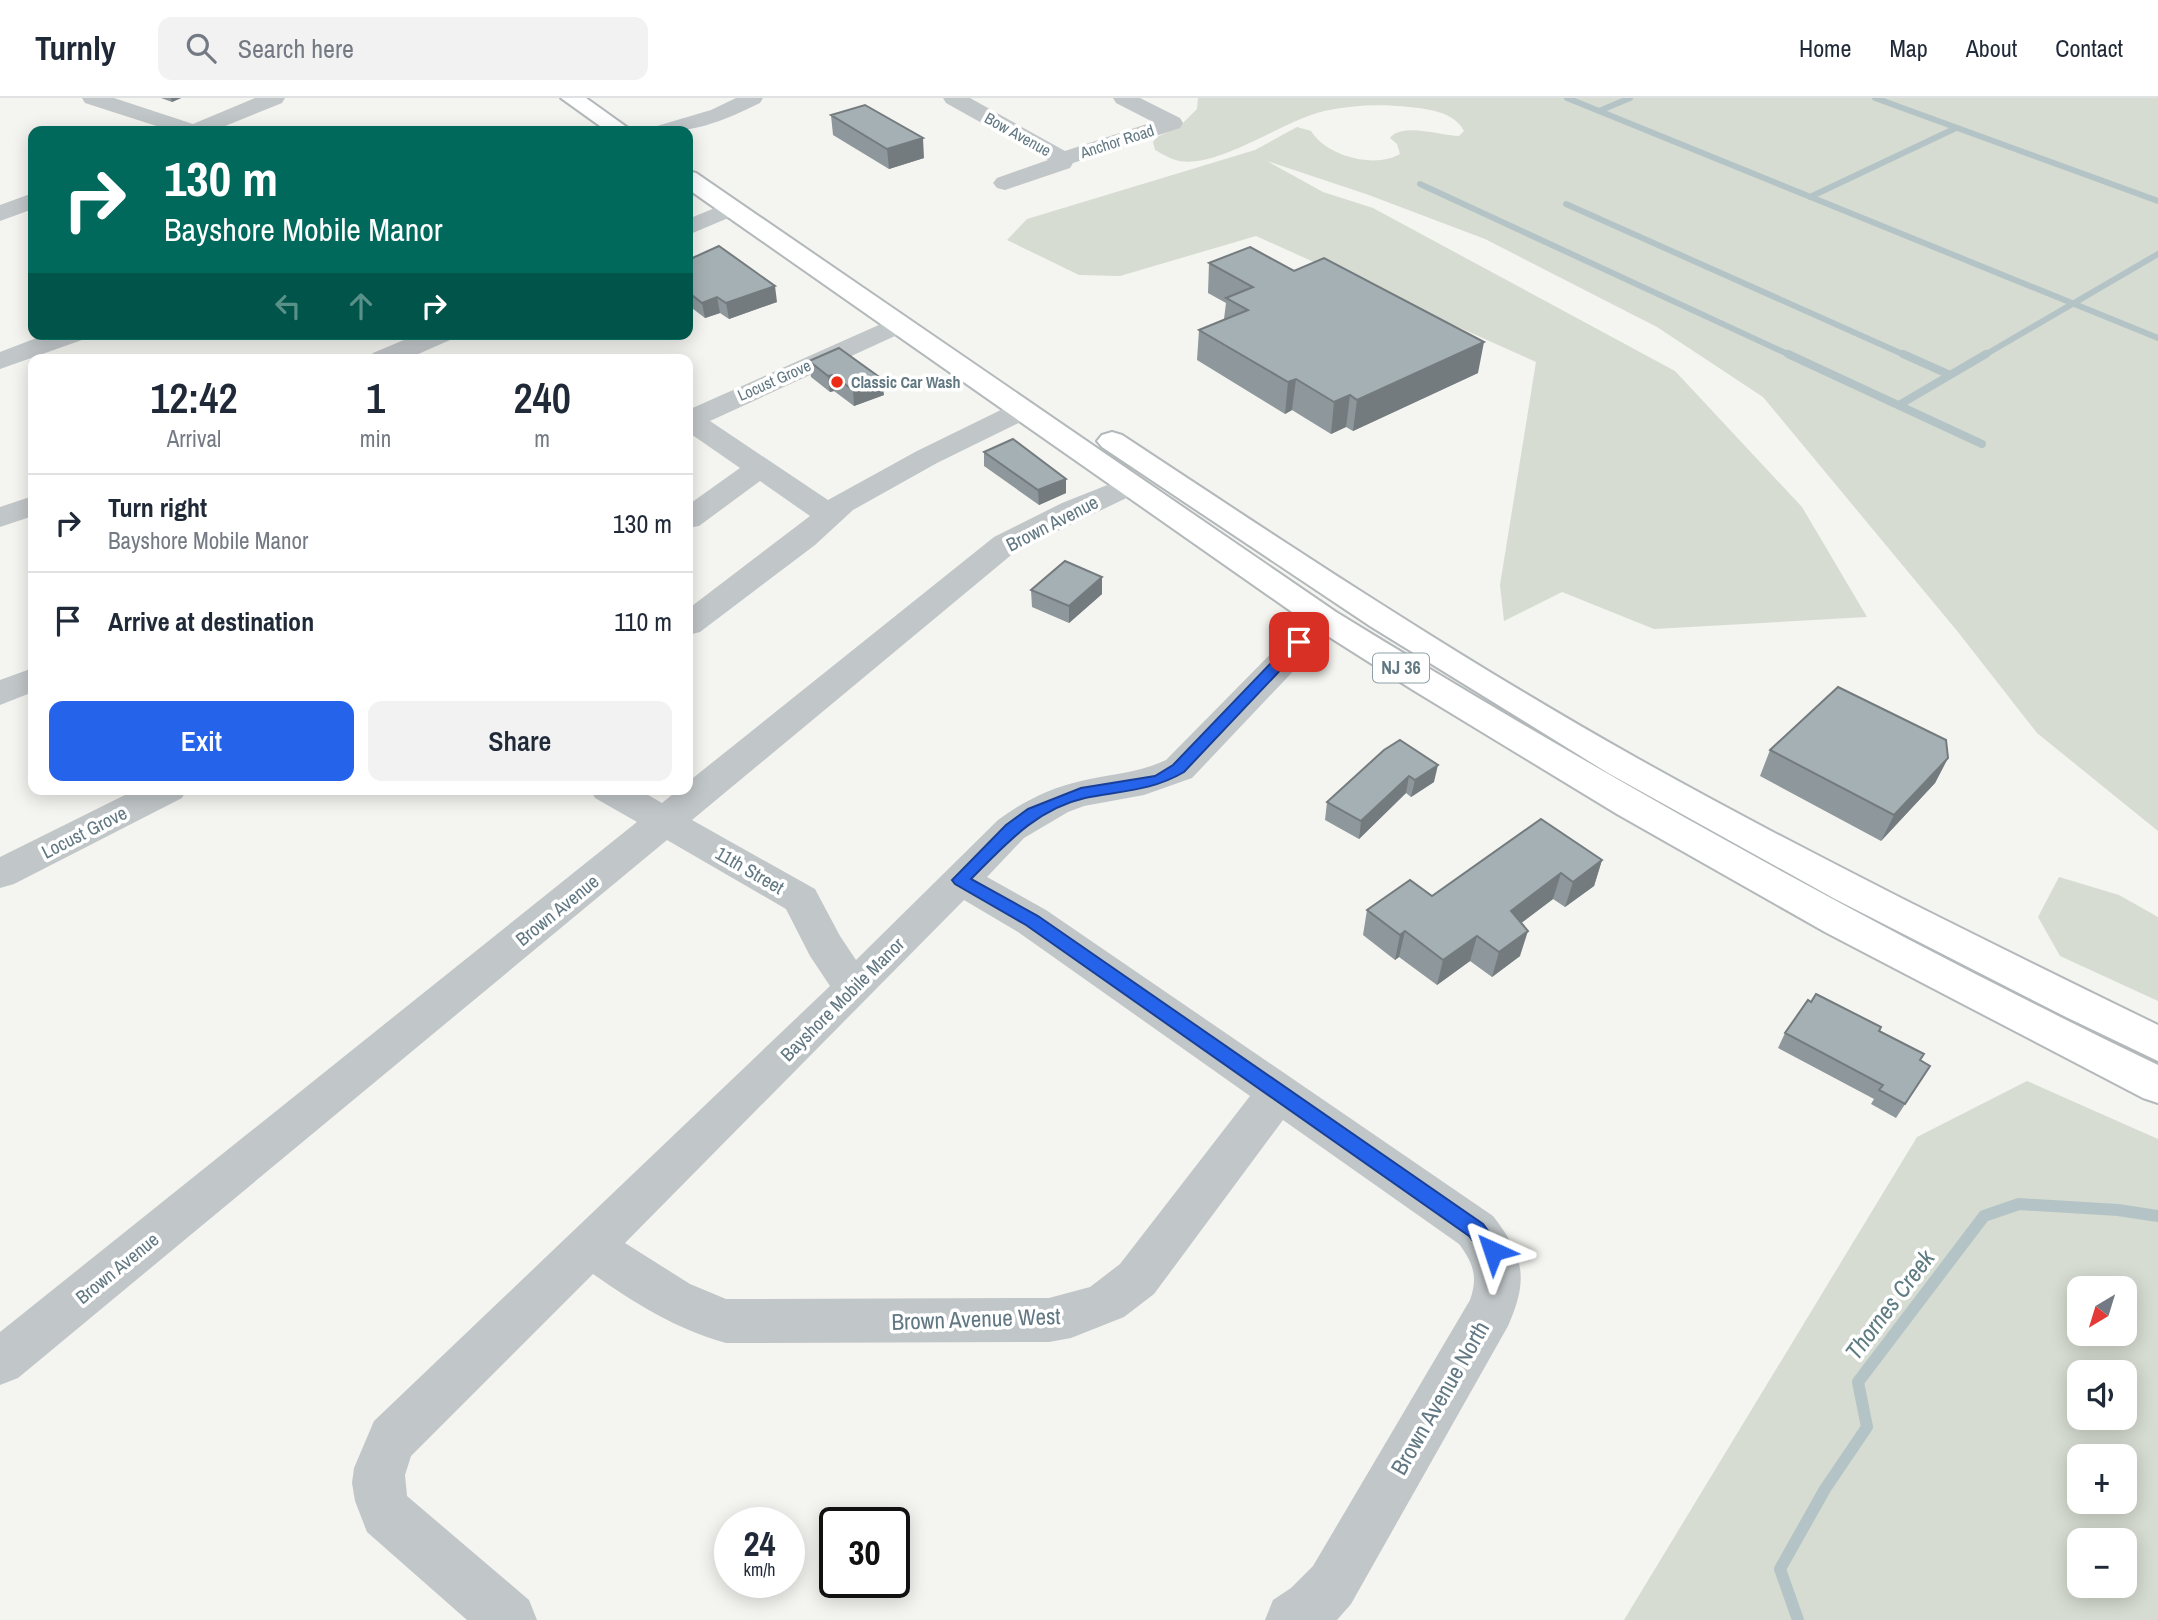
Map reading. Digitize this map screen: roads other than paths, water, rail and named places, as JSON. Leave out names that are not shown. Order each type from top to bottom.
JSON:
[{"type":"highway","points":[[572,98],[611,126]]},
{"type":"highway","points":[[605,98],[645,126]]},
{"type":"highway","name":"NJ 36","points":[[693,158],[1286,558],[1549,723],[1737,828],[1957,945],[2158,1044]]},
{"type":"highway","name":"NJ 36","points":[[693,181],[1324,619],[1528,746],[1711,851],[1965,989],[2158,1084]]},
{"type":"street","points":[[93,98],[179,126]]},
{"type":"street","points":[[206,126],[274,98]]},
{"type":"street","points":[[682,126],[719,115],[752,98]]},
{"type":"street","name":"Bow Avenue","points":[[954,98],[1063,159],[1062,163],[1005,183]]},
{"type":"street","name":"Anchor Road","points":[[1063,159],[1172,123],[1125,98]]},
{"type":"street","points":[[0,214],[28,202]]},
{"type":"street","points":[[693,226],[732,208]]},
{"type":"street","name":"Locust Grove","points":[[693,417],[899,324]]},
{"type":"street","points":[[0,362],[57,340]]},
{"type":"street","points":[[395,354],[427,340]]},
{"type":"street","points":[[693,621],[862,491],[1023,410]]},
{"type":"street","name":"Locust Grove","points":[[693,422],[831,516]]},
{"type":"street","points":[[693,515],[759,468]]},
{"type":"street","name":"Brown Avenue","points":[[0,1362],[1005,544],[1020,534],[1130,485]]},
{"type":"street","points":[[1,516],[28,507]]},
{"type":"street","name":"Bayshore Mobile Manor","points":[[509,1620],[386,1513],[377,1490],[379,1468],[392,1440],[855,988],[1011,829],[1033,813],[1081,794],[1137,786],[1160,779],[1179,769],[1324,619]]},
{"type":"street","points":[[0,694],[28,681]]},
{"type":"street","name":"Locust Grove","points":[[0,874],[157,795]]},
{"type":"street","name":"11th Street","points":[[619,795],[801,899],[824,945],[855,988]]},
{"type":"street","name":"Brown Avenue North","points":[[960,880],[1032,920],[1476,1230],[1493,1251],[1500,1270],[1500,1289],[1491,1310],[1332,1584],[1311,1608],[1293,1620]]},
{"type":"street","name":"Brown Avenue West","points":[[592,1247],[702,1316],[726,1321],[1015,1321],[1070,1317],[1107,1302],[1137,1279],[1278,1093]]},
{"type":"waterway","points":[[1567,98],[1599,111]]},
{"type":"waterway","points":[[1599,111],[1630,98]]},
{"type":"waterway","points":[[1875,98],[2158,201]]},
{"type":"waterway","points":[[1599,111],[1810,197]]},
{"type":"waterway","points":[[1810,197],[1956,128]]},
{"type":"waterway","points":[[1420,184],[1792,356]]},
{"type":"waterway","points":[[1810,197],[2073,304]]},
{"type":"waterway","points":[[1566,204],[1907,356]]},
{"type":"waterway","points":[[2073,304],[2158,254]]},
{"type":"waterway","points":[[1983,356],[2073,304]]},
{"type":"waterway","points":[[2073,304],[2158,338]]},
{"type":"waterway","points":[[1788,354],[1982,444]]},
{"type":"waterway","points":[[1903,354],[1950,375]]},
{"type":"waterway","points":[[1899,405],[1986,354]]},
{"type":"waterway","name":"Thornes Creek","points":[[1798,1620],[1780,1569],[1825,1489],[1867,1427],[1858,1382],[1984,1216],[2019,1204],[2118,1210],[2158,1216]]},
{"type":"place","name":"Classic Car Wash","points":[[837,382]]}]
